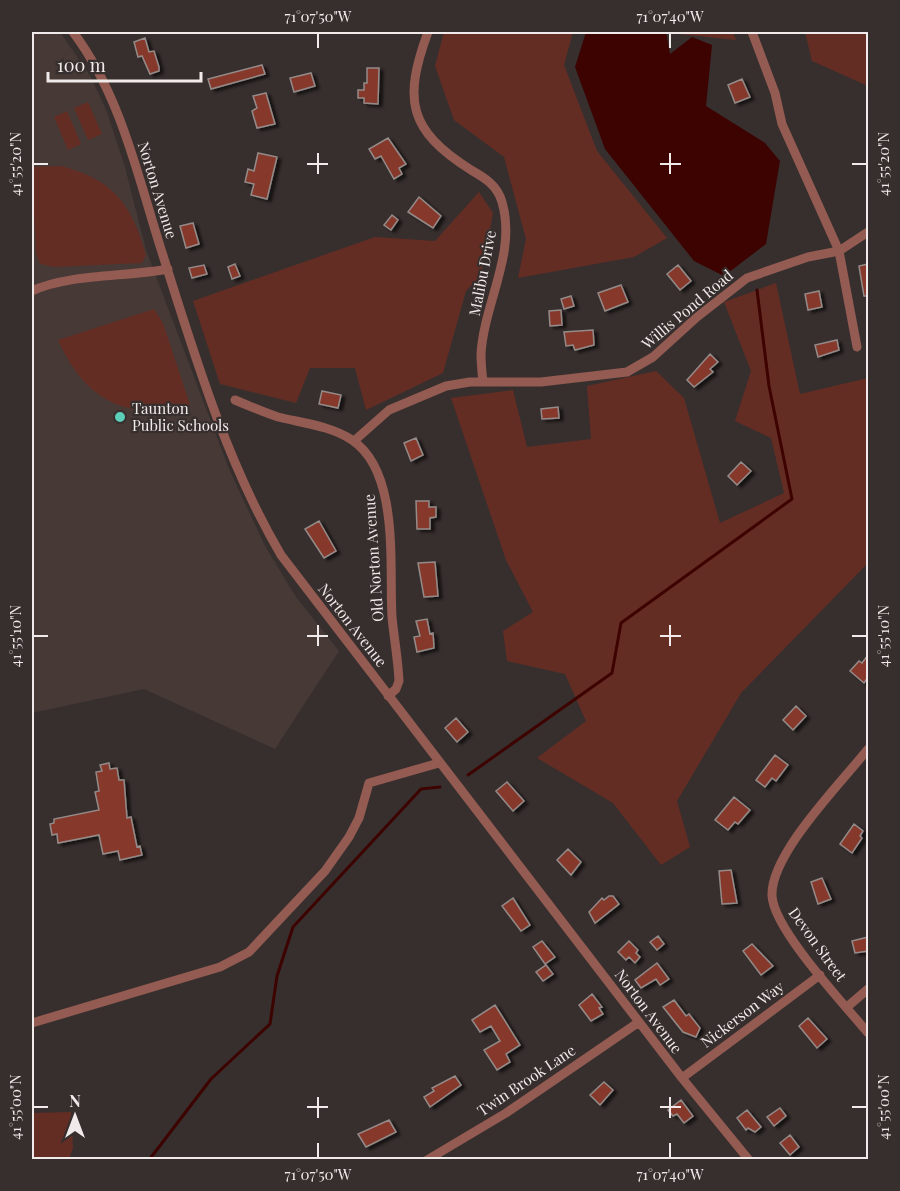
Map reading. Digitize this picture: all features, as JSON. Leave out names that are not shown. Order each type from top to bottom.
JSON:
[{"type":"street","name":"Norton Avenue","points":[[73,32],[82,42],[101,76],[122,124],[212,402],[265,528],[303,587],[682,1078],[749,1160]]},
{"type":"street","points":[[82,42],[85,32]]},
{"type":"street","name":"Malibu Drive","points":[[428,32],[416,69],[413,98],[420,122],[433,143],[495,186],[507,222],[504,250],[481,354],[483,382]]},
{"type":"street","points":[[752,32],[775,93],[782,124],[839,251],[857,347]]},
{"type":"street","name":"Willis Pond Road","points":[[354,441],[389,410],[446,386],[483,382],[541,382],[627,372],[653,357],[697,317],[747,278],[808,257],[839,251],[868,232]]},
{"type":"street","points":[[32,291],[60,281],[126,276],[168,269]]},
{"type":"street","name":"Old Norton Avenue","points":[[235,400],[276,416],[322,428],[354,441],[374,465],[383,485],[387,507],[392,618],[399,681],[396,689],[388,696]]},
{"type":"street","name":"Devon Street","points":[[868,749],[789,845],[772,887],[773,904],[779,920],[820,975],[868,1033]]},
{"type":"street","points":[[32,1023],[78,1011],[239,959],[266,935],[325,871],[354,827],[369,783],[439,763]]},
{"type":"street","name":"Nickerson Way","points":[[682,1078],[820,975]]},
{"type":"street","points":[[847,1007],[868,989]]},
{"type":"street","name":"Twin Brook Lane","points":[[427,1160],[506,1113],[639,1022]]},
{"type":"shaded area","name":"Taunton Public Schools","points":[[32,32],[60,32],[91,77],[107,112],[125,167],[146,250],[229,469],[265,546],[296,597],[339,651],[275,749],[144,689],[32,713]]},
{"type":"shaded area","points":[[444,32],[573,32],[564,65],[597,151],[667,238],[634,257],[518,278],[526,239],[504,157],[454,120],[435,66]]},
{"type":"shaded area","points":[[586,32],[666,32],[670,54],[692,37],[712,45],[706,106],[765,143],[780,161],[766,244],[724,276],[694,261],[605,149],[575,67]]},
{"type":"shaded area","points":[[733,32],[736,40],[670,33]]},
{"type":"shaded area","points":[[805,32],[868,32],[868,86],[812,61]]},
{"type":"shaded area","points":[[88,102],[102,134],[88,140],[74,108]]},
{"type":"shaded area","points":[[67,111],[81,144],[68,150],[54,117]]},
{"type":"shaded area","points":[[62,166],[95,179],[118,197],[127,208],[140,237],[146,255],[142,263],[54,267],[40,264],[36,254],[32,167]]},
{"type":"shaded area","points":[[479,192],[493,213],[481,275],[466,291],[443,373],[366,410],[355,368],[310,368],[296,403],[220,384],[193,301],[375,237],[435,241]]},
{"type":"shaded area","points":[[776,283],[800,394],[868,378],[868,563],[741,693],[677,801],[690,847],[661,865],[613,803],[537,758],[586,721],[565,674],[507,661],[503,631],[533,612],[506,560],[451,398],[513,390],[527,447],[591,439],[587,386],[656,371],[684,398],[720,523],[784,493],[771,438],[735,421],[751,371],[724,302]]},
{"type":"shaded area","points":[[154,309],[163,323],[190,405],[167,410],[127,408],[110,401],[81,378],[58,340]]},
{"type":"shaded area","points":[[71,1112],[73,1148],[69,1159],[32,1159],[32,1113]]},
{"type":"building","points":[[145,38],[149,52],[154,51],[159,67],[159,71],[150,74],[142,56],[138,57],[134,42]]},
{"type":"building","points":[[262,65],[265,74],[211,89],[208,79]]},
{"type":"building","points":[[367,68],[379,68],[378,104],[364,103],[364,98],[358,98],[358,90],[364,90],[364,83],[367,83]]},
{"type":"building","points":[[311,73],[315,86],[294,92],[290,78]]},
{"type":"building","points":[[742,79],[750,97],[735,103],[728,85]]},
{"type":"building","points":[[266,93],[275,124],[257,128],[252,111],[257,108],[253,96]]},
{"type":"building","points":[[388,138],[406,164],[399,168],[402,174],[394,179],[381,156],[375,159],[369,149]]},
{"type":"building","points":[[258,153],[277,157],[267,199],[251,195],[254,184],[245,182],[248,169],[254,171]]},
{"type":"building","points":[[419,197],[441,216],[433,228],[408,212]]},
{"type":"building","points":[[392,215],[398,220],[391,230],[384,225]]},
{"type":"building","points":[[193,223],[199,244],[186,248],[180,226]]},
{"type":"building","points":[[235,264],[240,276],[232,279],[228,267]]},
{"type":"building","points":[[868,264],[868,296],[864,296],[859,266]]},
{"type":"building","points":[[204,265],[207,274],[192,278],[189,268]]},
{"type":"building","points":[[678,265],[691,281],[680,290],[667,274]]},
{"type":"building","points":[[621,285],[628,302],[605,311],[598,293]]},
{"type":"building","points":[[819,291],[822,307],[808,310],[805,294]]},
{"type":"building","points":[[571,296],[574,306],[564,309],[561,299]]},
{"type":"building","points":[[561,310],[562,325],[550,326],[549,311]]},
{"type":"building","points":[[593,330],[594,345],[575,350],[573,345],[566,346],[564,332]]},
{"type":"building","points":[[837,340],[839,350],[818,357],[815,345]]},
{"type":"building","points":[[710,354],[718,362],[710,369],[713,372],[694,387],[687,380]]},
{"type":"building","points":[[322,391],[341,395],[338,408],[319,404]]},
{"type":"building","points":[[558,407],[559,418],[542,419],[541,409]]},
{"type":"building","points":[[416,438],[423,455],[411,461],[404,443]]},
{"type":"building","points":[[741,462],[751,471],[737,485],[728,476]]},
{"type":"building","points":[[416,501],[429,501],[429,507],[436,507],[436,517],[430,518],[430,529],[417,529]]},
{"type":"building","points":[[319,521],[336,551],[324,558],[305,529]]},
{"type":"building","points":[[435,562],[438,596],[424,597],[418,563]]},
{"type":"building","points":[[427,619],[430,634],[433,633],[434,648],[417,652],[414,637],[420,636],[416,621]]},
{"type":"building","points":[[868,655],[868,677],[864,683],[850,671],[859,661],[862,663]]},
{"type":"building","points":[[796,706],[806,716],[793,730],[783,720]]},
{"type":"building","points":[[456,718],[468,732],[457,742],[445,728]]},
{"type":"building","points":[[775,755],[788,765],[776,781],[772,778],[765,787],[756,780]]},
{"type":"building","points":[[109,763],[110,769],[117,768],[119,780],[124,780],[127,818],[131,817],[137,847],[140,846],[142,855],[120,860],[118,851],[103,854],[99,835],[58,843],[57,834],[52,835],[50,824],[54,823],[54,819],[99,810],[95,792],[99,791],[96,772],[102,771],[100,765]]},
{"type":"building","points":[[507,782],[524,801],[513,811],[496,791]]},
{"type":"building","points":[[734,797],[750,810],[738,824],[735,822],[728,830],[715,820]]},
{"type":"building","points":[[854,824],[863,831],[860,836],[862,838],[852,853],[840,844]]},
{"type":"building","points":[[568,849],[581,862],[571,875],[557,860]]},
{"type":"building","points":[[731,870],[737,903],[722,904],[719,871]]},
{"type":"building","points":[[822,878],[831,899],[818,904],[811,882]]},
{"type":"building","points":[[613,896],[619,904],[595,923],[589,912],[602,898],[604,900]]},
{"type":"building","points":[[513,898],[530,925],[521,931],[502,906]]},
{"type":"building","points":[[658,936],[664,944],[657,950],[650,942]]},
{"type":"building","points":[[868,937],[868,951],[855,953],[852,941]]},
{"type":"building","points":[[542,941],[555,957],[545,964],[533,947]]},
{"type":"building","points":[[629,941],[638,950],[636,953],[640,957],[635,963],[629,957],[626,960],[618,952]]},
{"type":"building","points":[[752,944],[773,966],[761,975],[743,951]]},
{"type":"building","points":[[657,963],[669,979],[660,985],[656,979],[641,988],[635,980]]},
{"type":"building","points":[[546,965],[553,974],[543,981],[536,972]]},
{"type":"building","points":[[592,994],[602,1007],[599,1008],[603,1014],[591,1021],[579,1005]]},
{"type":"building","points":[[674,1000],[686,1016],[689,1014],[700,1028],[696,1037],[683,1032],[663,1007]]},
{"type":"building","points":[[495,1005],[520,1045],[506,1054],[510,1062],[497,1070],[484,1050],[500,1041],[491,1026],[480,1032],[472,1020]]},
{"type":"building","points":[[808,1018],[827,1039],[817,1048],[799,1026]]},
{"type":"building","points":[[455,1076],[461,1085],[430,1107],[424,1097],[434,1091],[432,1088]]},
{"type":"building","points":[[604,1082],[613,1090],[600,1105],[590,1095]]},
{"type":"building","points":[[681,1100],[693,1116],[684,1123],[677,1114],[673,1116],[668,1110]]},
{"type":"building","points":[[780,1108],[786,1116],[774,1126],[767,1117]]},
{"type":"building","points":[[747,1110],[761,1127],[755,1132],[748,1128],[746,1130],[737,1118]]},
{"type":"building","points":[[389,1120],[396,1132],[366,1147],[358,1134]]},
{"type":"building","points":[[790,1135],[799,1147],[790,1155],[780,1143]]},
{"type":"waterway","points":[[468,775],[612,673],[621,623],[792,499],[769,386],[757,290]]},
{"type":"waterway","points":[[149,1160],[211,1079],[270,1024],[277,976],[293,927],[421,789],[440,787]]},
{"type":"place","name":"Taunton Public Schools","points":[[120,417]]}]
